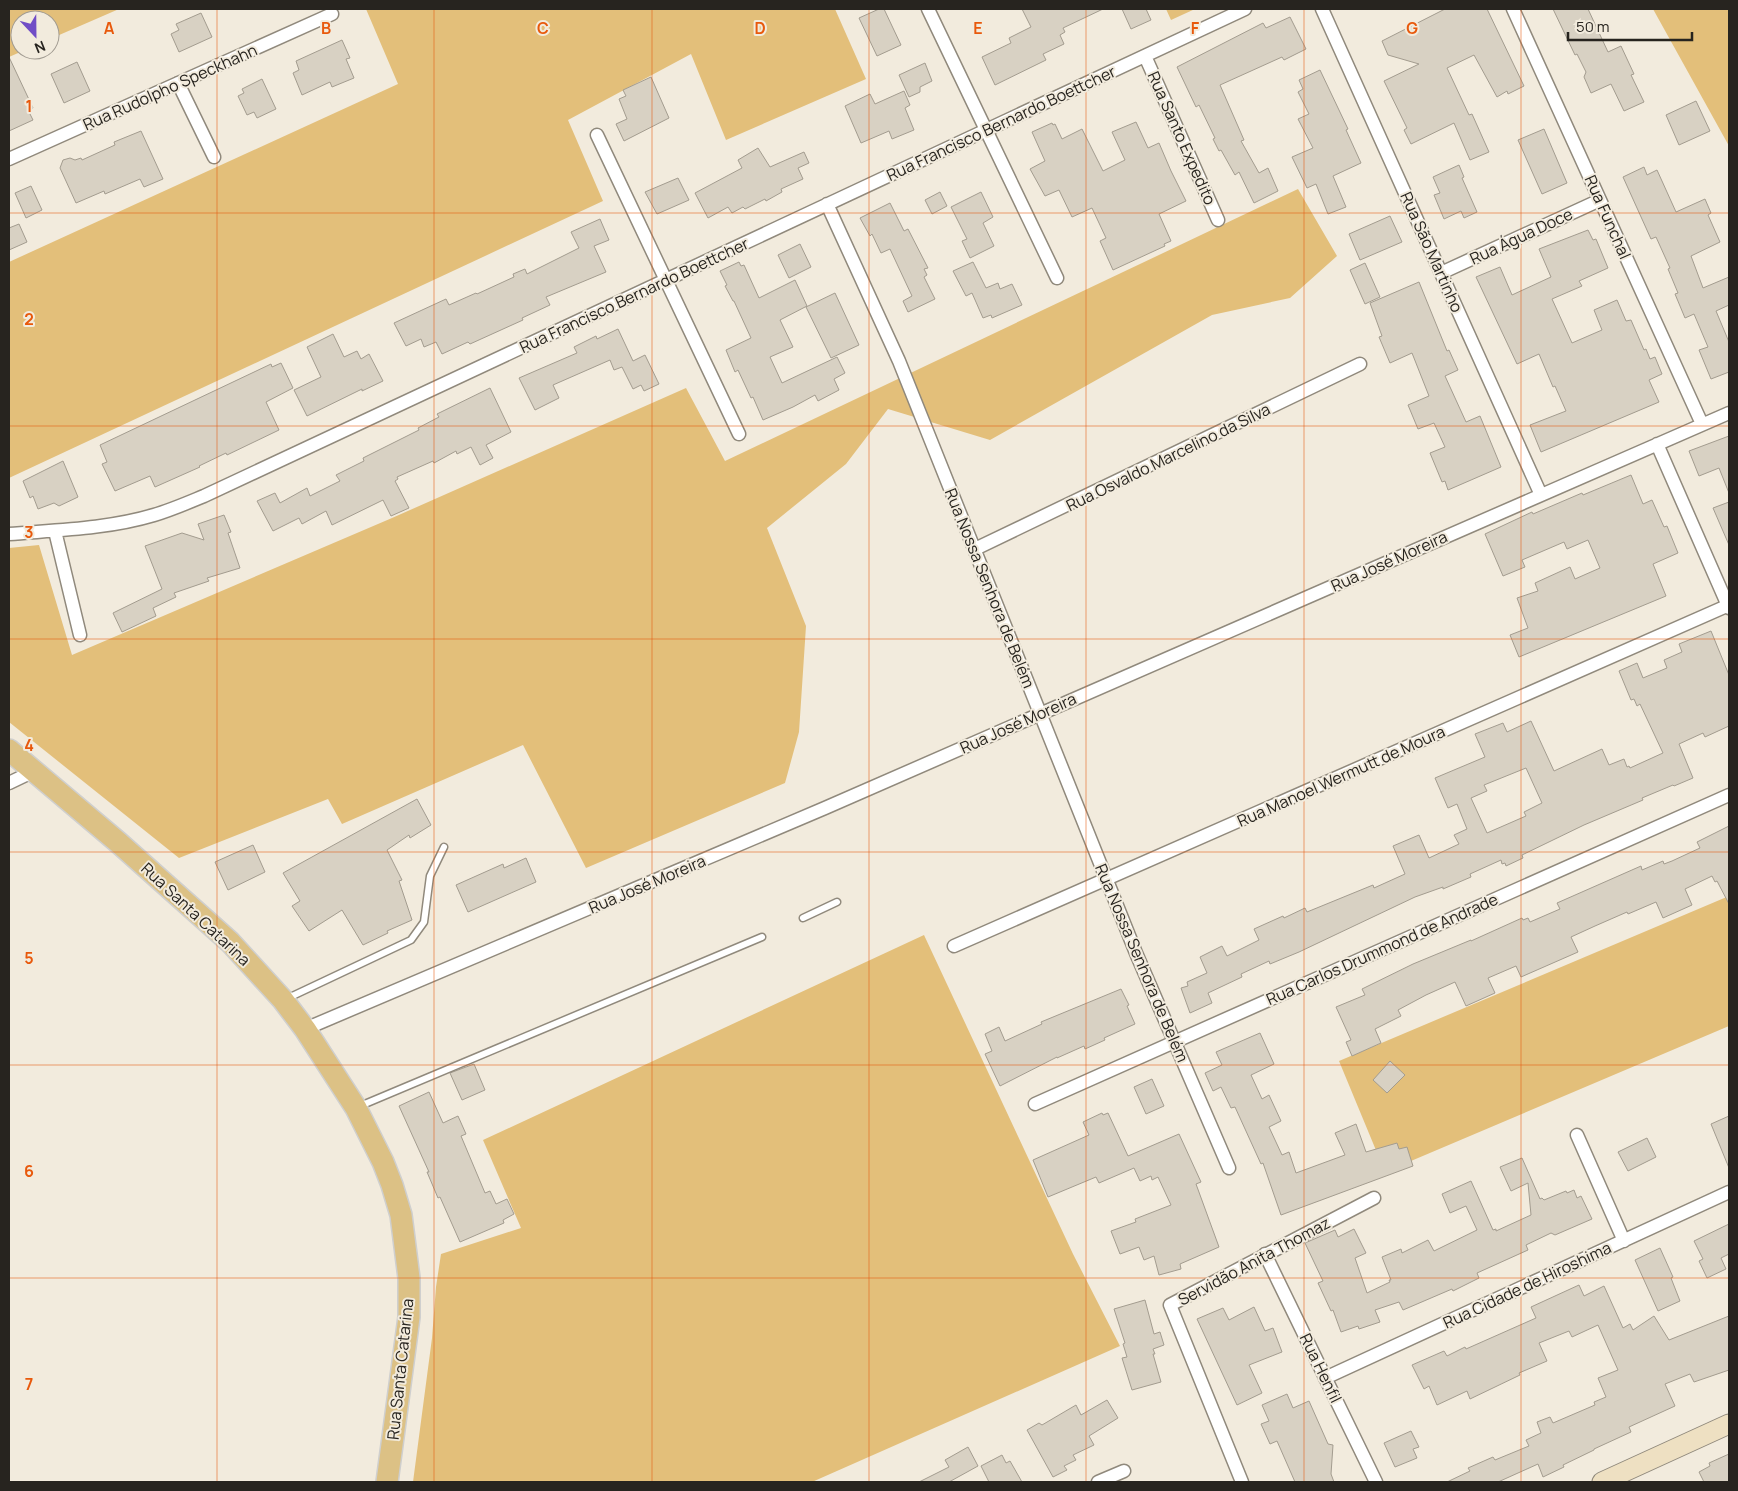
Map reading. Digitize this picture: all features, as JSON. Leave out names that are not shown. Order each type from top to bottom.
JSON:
[{"type":"main road","name":"Rua Santa Catarina","points":[[9,750],[119,843],[230,942],[283,1000],[306,1029],[356,1108],[383,1162],[392,1185],[401,1214],[409,1278],[409,1317],[387,1482]]},
{"type":"main road","points":[[1602,1482],[1729,1424]]},
{"type":"street","points":[[928,9],[1057,278]]},
{"type":"street","name":"Rua Francisco Bernardo Boettcher","points":[[9,534],[55,531],[127,522],[153,516],[179,506],[1245,9]]},
{"type":"street","name":"Rua São Martinho","points":[[1322,9],[1541,495]]},
{"type":"street","name":"Rua Funchal","points":[[1513,9],[1702,424]]},
{"type":"street","name":"Rua Rudolpho Speckhahn","points":[[9,159],[332,14]]},
{"type":"street","name":"Rua Santo Expedito","points":[[1145,56],[1218,220]]},
{"type":"street","points":[[178,83],[214,158]]},
{"type":"street","points":[[597,135],[739,434]]},
{"type":"street","name":"Rua Água Doce","points":[[1441,273],[1600,200]]},
{"type":"street","name":"Rua Nossa Senhora de Belém","points":[[827,204],[900,361],[1106,879],[1229,1168]]},
{"type":"street","name":"Rua Osvaldo Marcelino da Silva","points":[[975,550],[1360,364]]},
{"type":"street","name":"Rua José Moreira","points":[[306,1029],[825,808],[1729,413]]},
{"type":"street","points":[[1657,444],[1729,606]]},
{"type":"street","points":[[55,531],[80,635]]},
{"type":"street","name":"Rua Manoel Wermutt de Moura","points":[[954,946],[1729,606]]},
{"type":"street","points":[[9,784],[34,771]]},
{"type":"street","name":"Rua Carlos Drummond de Andrade","points":[[1036,1104],[1729,795]]},
{"type":"street","points":[[1577,1135],[1624,1241]]},
{"type":"street","name":"Rua Cidade de Hiroshima","points":[[1326,1378],[1729,1192]]},
{"type":"street","name":"Servidão Anita Thomaz","points":[[1242,1482],[1170,1305],[1374,1198]]},
{"type":"street","name":"Rua Henfil","points":[[1266,1254],[1376,1482]]},
{"type":"street","points":[[1098,1482],[1124,1471]]},
{"type":"lane","points":[[283,1000],[411,940],[424,922],[430,876],[444,847]]},
{"type":"lane","points":[[803,918],[837,902]]},
{"type":"lane","points":[[356,1108],[762,938]]},
{"type":"shaded area","points":[[9,9],[119,9],[60,35],[60,10],[10,10],[9,57]]},
{"type":"shaded area","points":[[366,9],[835,9],[866,79],[726,140],[691,54],[568,120],[603,201],[9,478],[9,262],[398,84]]},
{"type":"shaded area","points":[[1166,9],[1195,9],[1171,20]]},
{"type":"shaded area","points":[[1653,9],[1729,9],[1729,146]]},
{"type":"shaded area","points":[[1298,189],[1337,256],[1290,298],[1212,315],[990,440],[888,409],[846,464],[767,528],[806,626],[799,732],[785,783],[586,868],[523,745],[342,824],[328,799],[179,858],[9,722],[9,548],[39,545],[72,655],[392,518],[686,388],[725,461]]},
{"type":"shaded area","points":[[1729,896],[1729,1026],[1385,1172],[1339,1061]]},
{"type":"shaded area","points":[[924,935],[1073,1254],[1120,1346],[812,1482],[413,1482],[441,1254],[521,1228],[483,1140]]},
{"type":"building","points":[[879,9],[884,9],[901,45],[877,56],[859,18]]},
{"type":"building","points":[[1022,9],[1103,9],[1063,28],[1065,32],[1060,35],[1064,44],[1043,54],[1046,60],[995,85],[982,57],[1011,43],[1009,38],[1031,27]]},
{"type":"building","points":[[1122,9],[1146,9],[1151,20],[1131,29]]},
{"type":"building","points":[[1445,9],[1487,9],[1524,86],[1508,94],[1507,91],[1497,97],[1474,55],[1447,68],[1469,115],[1472,114],[1489,152],[1470,160],[1454,123],[1411,144],[1404,130],[1407,128],[1384,81],[1419,64],[1388,55],[1382,41]]},
{"type":"building","points":[[1553,9],[1588,9],[1608,52],[1621,46],[1634,74],[1631,75],[1644,102],[1624,111],[1611,84],[1591,93],[1584,77],[1586,72],[1577,54],[1575,55]]},
{"type":"building","points":[[201,13],[212,37],[179,52],[171,34],[179,30],[176,24]]},
{"type":"building","points":[[1290,17],[1306,49],[1284,60],[1282,57],[1220,85],[1244,140],[1241,141],[1259,173],[1268,168],[1278,191],[1254,203],[1239,172],[1235,175],[1221,150],[1219,151],[1213,139],[1215,138],[1199,105],[1196,107],[1177,67],[1263,23],[1266,28]]},
{"type":"building","points":[[342,40],[350,58],[346,59],[354,78],[332,87],[330,82],[302,95],[293,73],[299,70],[296,61]]},
{"type":"building","points":[[9,57],[33,108],[28,110],[33,120],[9,131]]},
{"type":"building","points":[[77,62],[90,91],[64,103],[51,74]]},
{"type":"building","points":[[925,63],[932,81],[920,87],[920,92],[909,97],[899,75]]},
{"type":"building","points":[[1320,70],[1348,129],[1346,130],[1361,163],[1333,176],[1346,207],[1328,214],[1316,184],[1307,188],[1292,157],[1313,148],[1298,119],[1309,114],[1298,92],[1303,89],[1299,80]]},
{"type":"building","points":[[651,77],[669,118],[624,141],[616,124],[627,119],[619,99],[626,96],[623,90]]},
{"type":"building","points":[[262,79],[276,109],[257,118],[254,112],[247,115],[238,96],[244,93],[242,89]]},
{"type":"building","points":[[904,91],[910,105],[905,108],[914,130],[892,139],[889,131],[861,143],[845,106],[870,94],[875,104]]},
{"type":"building","points":[[1696,101],[1710,131],[1679,145],[1666,115]]},
{"type":"building","points":[[1136,122],[1148,148],[1159,143],[1186,201],[1159,214],[1171,241],[1164,244],[1165,246],[1113,270],[1100,241],[1106,238],[1092,208],[1072,217],[1059,190],[1045,196],[1030,169],[1045,161],[1032,132],[1052,123],[1053,125],[1055,124],[1062,139],[1082,129],[1103,171],[1125,160],[1112,132]]},
{"type":"building","points":[[1544,129],[1567,183],[1542,194],[1518,140]]},
{"type":"building","points":[[141,131],[163,179],[144,187],[140,179],[105,194],[104,191],[76,203],[60,168],[63,160],[81,158],[82,160],[115,145],[114,142]]},
{"type":"building","points":[[758,148],[770,167],[804,152],[809,163],[798,168],[803,179],[781,189],[782,192],[766,201],[765,199],[732,213],[728,207],[708,218],[695,193],[742,168],[738,160]]},
{"type":"building","points":[[1459,165],[1464,177],[1462,178],[1477,212],[1464,218],[1461,211],[1444,219],[1434,195],[1440,193],[1433,177]]},
{"type":"building","points":[[1644,167],[1647,175],[1657,170],[1676,212],[1705,199],[1711,213],[1708,215],[1720,242],[1691,256],[1703,288],[1729,277],[1729,305],[1716,311],[1729,342],[1729,372],[1711,379],[1699,350],[1708,347],[1694,314],[1685,318],[1675,294],[1678,293],[1668,269],[1670,268],[1656,237],[1651,239],[1623,177]]},
{"type":"building","points":[[678,178],[689,200],[657,214],[645,192]]},
{"type":"building","points":[[31,186],[42,210],[26,218],[15,193]]},
{"type":"building","points":[[940,192],[947,206],[932,214],[925,200]]},
{"type":"building","points":[[981,192],[993,217],[983,223],[994,246],[970,258],[962,241],[967,239],[951,207]]},
{"type":"building","points":[[890,203],[904,231],[908,229],[928,268],[924,269],[927,275],[924,277],[935,299],[908,312],[903,301],[912,296],[890,249],[881,253],[872,234],[870,236],[860,218]]},
{"type":"building","points":[[1390,216],[1402,242],[1360,260],[1349,234]]},
{"type":"building","points":[[600,219],[609,240],[594,246],[606,272],[546,297],[550,305],[522,318],[523,320],[470,344],[468,342],[442,354],[436,342],[424,347],[421,339],[406,346],[394,323],[446,299],[449,305],[477,294],[514,277],[513,274],[525,269],[527,274],[579,248],[571,232]]},
{"type":"building","points":[[19,224],[27,242],[9,250],[9,228]]},
{"type":"building","points":[[1588,230],[1593,240],[1596,239],[1608,268],[1579,281],[1582,286],[1552,299],[1572,343],[1602,330],[1594,310],[1617,300],[1626,321],[1631,320],[1644,350],[1646,349],[1650,359],[1655,357],[1662,374],[1649,380],[1659,402],[1541,452],[1530,425],[1566,411],[1539,354],[1517,364],[1476,277],[1500,267],[1512,295],[1551,277],[1539,249]]},
{"type":"building","points":[[800,244],[811,267],[789,278],[778,255]]},
{"type":"building","points":[[739,262],[741,266],[744,265],[759,298],[795,280],[807,306],[780,320],[793,347],[770,357],[782,383],[837,357],[845,373],[834,379],[839,390],[818,401],[815,395],[763,420],[738,370],[735,372],[726,350],[751,338],[725,286],[727,285],[720,271]]},
{"type":"building","points":[[973,262],[986,288],[998,283],[1000,289],[1012,284],[1022,305],[992,318],[991,315],[983,318],[972,293],[966,296],[953,271]]},
{"type":"building","points":[[1365,263],[1380,297],[1365,304],[1350,270]]},
{"type":"building","points":[[1419,282],[1447,351],[1449,350],[1458,370],[1445,376],[1466,422],[1480,416],[1501,467],[1448,490],[1445,481],[1442,482],[1430,453],[1445,447],[1434,423],[1418,429],[1408,405],[1429,396],[1412,353],[1390,363],[1379,337],[1382,336],[1370,303]]},
{"type":"building","points":[[835,293],[859,345],[831,358],[806,307]]},
{"type":"building","points":[[618,329],[633,361],[645,355],[659,384],[644,391],[641,385],[633,389],[622,367],[614,370],[610,360],[553,385],[559,398],[535,410],[519,378],[577,353],[574,347],[596,336],[597,339]]},
{"type":"building","points":[[333,334],[344,357],[357,351],[361,359],[369,354],[383,381],[362,391],[362,389],[307,416],[294,390],[321,377],[307,347]]},
{"type":"building","points":[[281,363],[293,388],[266,402],[279,430],[155,487],[150,476],[115,491],[102,464],[107,462],[100,445],[271,364],[272,367]]},
{"type":"building","points":[[490,388],[511,432],[486,445],[493,458],[480,465],[471,447],[457,454],[456,451],[434,463],[433,461],[397,477],[398,479],[395,481],[409,508],[391,516],[383,500],[332,525],[326,511],[302,524],[299,518],[273,531],[257,501],[275,493],[280,503],[307,488],[310,496],[340,481],[336,475],[364,461],[363,458],[419,430],[418,428],[439,417],[437,414]]},
{"type":"building","points":[[1729,436],[1729,493],[1719,468],[1699,476],[1689,451]]},
{"type":"building","points":[[63,461],[78,497],[59,506],[54,503],[38,509],[33,496],[30,498],[23,481]]},
{"type":"building","points":[[1631,475],[1643,504],[1652,500],[1664,527],[1667,526],[1678,553],[1653,564],[1666,596],[1519,657],[1510,635],[1528,628],[1517,598],[1538,591],[1535,583],[1570,567],[1575,579],[1600,568],[1588,540],[1567,549],[1564,542],[1522,560],[1525,567],[1503,576],[1485,534],[1532,512],[1533,514]]},
{"type":"building","points":[[1729,502],[1729,545],[1713,508]]},
{"type":"building","points":[[224,515],[231,532],[228,533],[240,568],[207,578],[209,581],[174,593],[176,597],[153,608],[156,616],[122,632],[113,613],[162,589],[145,546],[182,533],[204,540],[198,524]]},
{"type":"building","points":[[1711,631],[1729,675],[1729,726],[1705,737],[1703,733],[1679,744],[1693,778],[1642,798],[1643,800],[1584,825],[1522,855],[1523,858],[1506,866],[1505,863],[1502,864],[1501,860],[1470,874],[1471,877],[1443,889],[1443,887],[1415,897],[1299,952],[1270,964],[1269,961],[1241,974],[1242,977],[1208,993],[1212,1003],[1190,1013],[1181,988],[1188,986],[1187,982],[1207,973],[1200,957],[1222,946],[1227,956],[1259,940],[1254,929],[1305,908],[1307,912],[1373,885],[1374,888],[1405,874],[1393,846],[1419,835],[1429,858],[1459,844],[1454,835],[1467,829],[1457,804],[1448,808],[1435,778],[1485,757],[1475,734],[1503,723],[1507,732],[1531,721],[1554,771],[1602,749],[1609,765],[1624,759],[1627,767],[1629,766],[1630,768],[1663,753],[1640,704],[1637,706],[1634,699],[1631,700],[1619,671],[1637,663],[1643,678],[1667,668],[1664,660],[1682,652],[1679,644]],"holes":[[[1526,768],[1542,803],[1524,812],[1526,816],[1487,833],[1471,798],[1487,791],[1484,785]]]},
{"type":"building","points":[[417,799],[431,825],[410,838],[409,835],[387,850],[402,880],[399,881],[412,920],[387,931],[388,933],[363,945],[342,910],[309,931],[292,906],[300,901],[283,873]]},
{"type":"building","points":[[1729,826],[1729,904],[1717,881],[1715,882],[1712,876],[1685,889],[1692,905],[1663,918],[1656,902],[1595,926],[1571,937],[1578,952],[1521,977],[1516,966],[1488,978],[1495,993],[1466,1006],[1455,982],[1426,995],[1398,1010],[1401,1016],[1375,1029],[1381,1043],[1352,1056],[1346,1042],[1351,1040],[1336,1007],[1365,995],[1362,989],[1413,964],[1522,918],[1523,920],[1528,918],[1530,922],[1560,909],[1557,903],[1641,866],[1642,870],[1663,861],[1664,864],[1672,861],[1700,848],[1697,842]]},
{"type":"building","points":[[253,845],[265,872],[228,890],[215,862]]},
{"type":"building","points":[[526,858],[536,882],[468,912],[456,885],[503,864],[504,868]]},
{"type":"building","points":[[1121,989],[1135,1024],[1085,1049],[1084,1046],[1057,1057],[1000,1086],[985,1054],[992,1051],[985,1034],[999,1027],[1005,1041],[1042,1024],[1041,1022]]},
{"type":"building","points":[[1260,1033],[1274,1064],[1251,1075],[1262,1099],[1269,1095],[1281,1121],[1269,1127],[1282,1155],[1289,1152],[1296,1173],[1345,1155],[1335,1133],[1356,1124],[1366,1152],[1397,1143],[1399,1149],[1407,1147],[1413,1166],[1281,1215],[1263,1163],[1261,1164],[1235,1107],[1231,1108],[1221,1087],[1213,1091],[1205,1073],[1222,1065],[1216,1052]]},
{"type":"building","points":[[1390,1061],[1405,1075],[1387,1093],[1373,1080]]},
{"type":"building","points":[[474,1064],[485,1090],[462,1100],[450,1073]]},
{"type":"building","points":[[1152,1079],[1164,1106],[1146,1114],[1134,1087]]},
{"type":"building","points":[[429,1092],[443,1123],[458,1116],[466,1134],[461,1136],[485,1193],[490,1191],[496,1204],[507,1199],[514,1214],[503,1220],[504,1223],[460,1242],[440,1197],[438,1198],[427,1172],[429,1172],[399,1106]]},
{"type":"building","points":[[1102,1113],[1103,1115],[1108,1113],[1128,1156],[1179,1134],[1201,1182],[1196,1184],[1219,1247],[1180,1264],[1181,1269],[1159,1275],[1154,1256],[1144,1260],[1139,1247],[1120,1254],[1111,1231],[1136,1222],[1135,1219],[1171,1205],[1158,1177],[1152,1180],[1151,1176],[1140,1181],[1134,1168],[1099,1183],[1096,1177],[1048,1197],[1033,1160],[1089,1135],[1083,1122]]},
{"type":"building","points":[[1729,1116],[1729,1168],[1711,1124]]},
{"type":"building","points":[[1647,1138],[1656,1157],[1628,1171],[1618,1152]]},
{"type":"building","points":[[1522,1158],[1540,1199],[1544,1200],[1566,1191],[1567,1193],[1574,1190],[1577,1198],[1581,1196],[1592,1219],[1555,1235],[1551,1233],[1526,1245],[1528,1250],[1477,1273],[1479,1278],[1453,1291],[1452,1289],[1403,1310],[1399,1302],[1375,1310],[1380,1322],[1359,1329],[1358,1326],[1341,1332],[1333,1310],[1331,1311],[1318,1283],[1323,1281],[1305,1243],[1335,1230],[1338,1237],[1354,1229],[1366,1253],[1355,1258],[1367,1293],[1391,1280],[1382,1257],[1401,1249],[1402,1253],[1428,1240],[1434,1251],[1477,1230],[1466,1206],[1450,1213],[1442,1194],[1471,1181],[1493,1230],[1496,1229],[1496,1231],[1531,1215],[1528,1183],[1511,1191],[1500,1167]]},
{"type":"building","points":[[1729,1224],[1729,1254],[1721,1258],[1726,1269],[1707,1278],[1699,1261],[1703,1259],[1694,1241]]},
{"type":"building","points":[[1660,1248],[1673,1277],[1671,1278],[1680,1301],[1658,1311],[1635,1260]]},
{"type":"building","points":[[1579,1285],[1584,1296],[1604,1286],[1623,1328],[1630,1324],[1633,1330],[1654,1316],[1669,1340],[1729,1316],[1729,1370],[1694,1382],[1690,1374],[1665,1384],[1675,1406],[1629,1427],[1631,1432],[1594,1449],[1543,1477],[1538,1464],[1498,1482],[1447,1482],[1470,1471],[1468,1468],[1493,1457],[1495,1460],[1529,1446],[1526,1440],[1541,1433],[1537,1422],[1550,1417],[1553,1423],[1595,1405],[1594,1402],[1606,1397],[1598,1378],[1618,1370],[1598,1325],[1572,1337],[1569,1331],[1539,1343],[1547,1361],[1519,1373],[1520,1375],[1470,1399],[1467,1391],[1437,1405],[1429,1386],[1424,1389],[1412,1365],[1444,1351],[1447,1356],[1465,1347],[1466,1349],[1536,1318],[1531,1307]]},
{"type":"building","points":[[1145,1300],[1154,1334],[1160,1332],[1164,1345],[1153,1349],[1161,1382],[1132,1390],[1122,1358],[1127,1357],[1123,1344],[1125,1343],[1114,1309]]},
{"type":"building","points":[[1254,1307],[1265,1331],[1273,1328],[1282,1352],[1249,1365],[1262,1393],[1237,1405],[1197,1319],[1223,1308],[1229,1320]]},
{"type":"building","points":[[1287,1394],[1293,1408],[1309,1401],[1328,1444],[1333,1445],[1331,1474],[1334,1482],[1295,1482],[1277,1441],[1270,1444],[1261,1424],[1269,1421],[1262,1405]]},
{"type":"building","points":[[1107,1400],[1118,1418],[1089,1436],[1094,1445],[1073,1455],[1076,1460],[1064,1466],[1067,1470],[1053,1477],[1027,1430],[1039,1423],[1042,1425],[1076,1405],[1081,1415]]},
{"type":"building","points":[[1411,1431],[1419,1447],[1413,1449],[1417,1458],[1395,1467],[1384,1443]]},
{"type":"building","points":[[968,1447],[978,1466],[949,1482],[919,1482],[949,1467],[945,1460]]},
{"type":"building","points":[[1729,1454],[1729,1482],[1704,1482],[1699,1472],[1710,1466],[1709,1463]]},
{"type":"building","points":[[1002,1455],[1006,1463],[1010,1461],[1022,1482],[989,1482],[981,1466]]}]
